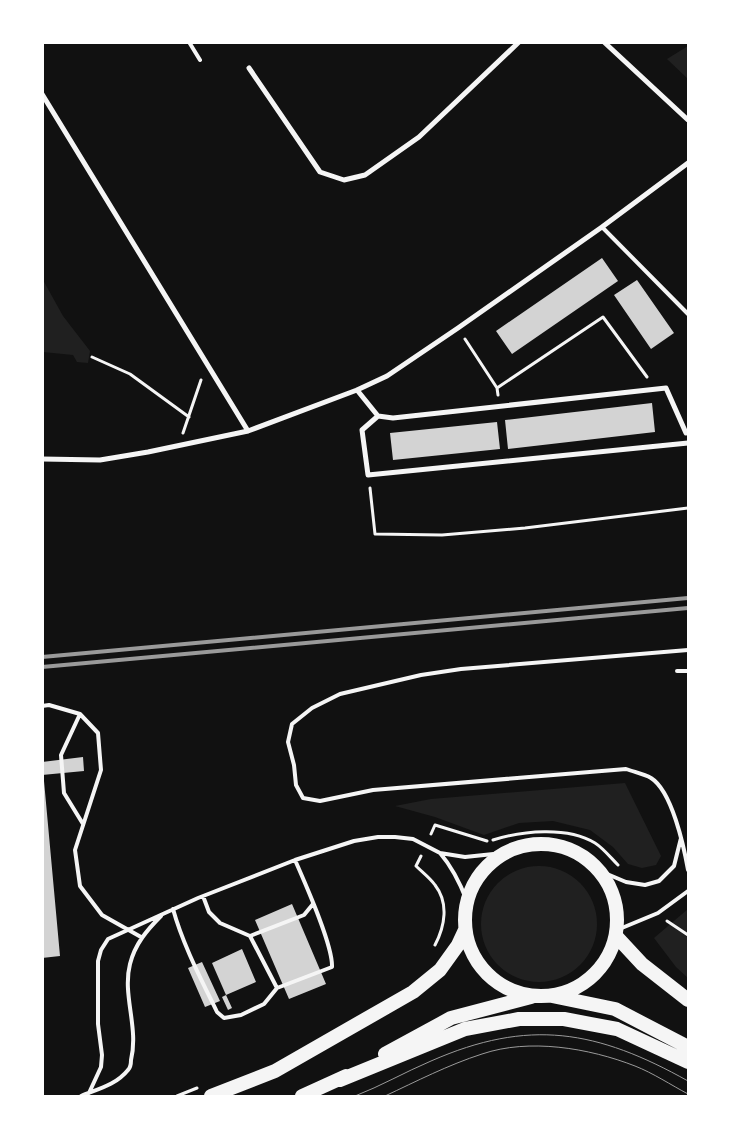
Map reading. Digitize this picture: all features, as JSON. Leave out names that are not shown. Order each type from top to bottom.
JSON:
[{"type":"highway","points":[[340,1080],[451,1018],[534,996],[552,995],[573,989],[592,976],[607,957],[616,933],[618,919],[615,902],[610,887],[600,871],[589,860],[570,849],[553,844],[538,843],[521,846],[503,854],[485,868],[474,883],[467,901],[465,930],[468,944],[476,959],[487,974],[500,984],[513,991],[534,996]]},
{"type":"highway","points":[[207,1091],[275,1071],[413,992],[440,970],[458,945],[465,930]]},
{"type":"highway","points":[[616,933],[642,964],[688,1000]]},
{"type":"highway","points":[[552,995],[615,1009],[688,1047]]},
{"type":"highway","points":[[302,1096],[465,1029],[520,1019],[564,1019],[617,1029],[688,1062]]},
{"type":"street","points":[[249,68],[320,172],[344,180],[364,174],[419,137],[519,42]]},
{"type":"street","points":[[604,42],[688,120]]},
{"type":"street","points":[[42,94],[248,431]]},
{"type":"street","points":[[42,459],[100,460],[248,431],[357,390],[387,376],[458,328],[602,227],[688,162]]},
{"type":"street","points":[[357,390],[378,416],[393,418],[666,388],[686,433]]},
{"type":"street","points":[[378,416],[362,430],[368,475],[688,443]]},
{"type":"lane","points":[[189,42],[200,60]]},
{"type":"lane","points":[[602,227],[688,314]]},
{"type":"lane","points":[[688,650],[461,669],[421,675],[340,694],[312,708],[292,724],[288,742],[294,765],[296,785],[303,798],[320,801],[373,790],[626,769],[652,778],[665,792],[681,836],[688,868]]},
{"type":"lane","points":[[677,671],[688,671]]},
{"type":"lane","points":[[42,706],[49,705],[80,714],[98,733],[101,770],[75,850],[80,886],[102,915],[141,937]]},
{"type":"lane","points":[[80,714],[61,755],[64,793],[83,824]]},
{"type":"lane","points":[[600,871],[626,882],[645,885],[659,881],[674,866],[681,836]]},
{"type":"lane","points":[[89,1093],[100,1067],[102,1055],[98,1024],[98,976],[101,950],[108,939],[203,896],[295,860],[354,841],[378,837],[395,837],[413,839],[440,853],[466,857],[503,854]]},
{"type":"lane","points":[[440,853],[451,866],[459,880],[467,901]]},
{"type":"lane","points":[[173,909],[187,950],[217,1012],[224,1018],[241,1015],[264,1004],[277,988],[332,967],[332,960],[313,904],[295,860]]},
{"type":"lane","points":[[616,933],[658,913],[688,891]]},
{"type":"lane","points":[[203,896],[209,912],[220,923],[250,936],[277,988]]},
{"type":"lane","points":[[250,936],[304,915],[313,904]]},
{"type":"lane","points":[[81,1096],[115,1083],[129,1069],[134,1050],[134,1024],[128,981],[130,963],[141,937],[163,914]]},
{"type":"path","points":[[497,388],[604,317],[655,389]]},
{"type":"path","points":[[458,328],[497,388],[500,406]]},
{"type":"path","points":[[92,357],[130,374],[189,417]]},
{"type":"path","points":[[179,446],[207,363]]},
{"type":"path","points":[[368,475],[375,534],[442,535],[525,528],[688,508]]},
{"type":"path","points":[[435,825],[488,842],[510,835],[532,832],[574,835],[595,843],[619,866]]},
{"type":"path","points":[[416,866],[436,886],[445,908],[442,929],[432,949]]},
{"type":"path","points":[[658,913],[688,935]]},
{"type":"path","points":[[177,1096],[207,1091]]},
{"type":"shaded area","points":[[688,46],[688,79],[667,59]]},
{"type":"shaded area","points":[[43,280],[63,316],[90,351],[88,363],[77,362],[73,355],[43,352]]},
{"type":"shaded area","points":[[625,783],[661,856],[656,865],[642,868],[628,864],[613,847],[590,830],[553,821],[519,823],[484,835],[435,817],[395,806],[431,799]]},
{"type":"shaded area","points":[[539,866],[561,870],[580,883],[593,902],[597,924],[593,946],[580,965],[561,978],[539,982],[517,978],[498,965],[485,946],[481,924],[485,902],[498,883],[517,870]]},
{"type":"shaded area","points":[[688,909],[688,978],[676,967],[654,938]]},
{"type":"building","points":[[602,258],[618,281],[512,354],[496,331]]},
{"type":"building","points":[[637,280],[674,333],[651,349],[614,295]]},
{"type":"building","points":[[652,403],[655,432],[508,449],[505,420]]},
{"type":"building","points":[[497,422],[500,449],[393,460],[390,433]]},
{"type":"building","points":[[83,757],[84,771],[42,775],[42,762]]},
{"type":"building","points":[[42,781],[44,781],[60,956],[42,958]]},
{"type":"building","points":[[292,904],[326,984],[289,999],[255,920]]},
{"type":"building","points":[[242,949],[256,982],[226,995],[212,963]]},
{"type":"building","points":[[202,962],[220,1001],[205,1007],[188,968]]},
{"type":"building","points":[[226,995],[232,1008],[228,1010],[222,997]]},
{"type":"tram line","points":[[355,1096],[466,1047],[500,1039],[531,1035],[562,1036],[593,1041],[623,1050],[688,1081]]},
{"type":"tram line","points":[[385,1096],[469,1058],[500,1049],[539,1046],[579,1050],[617,1060],[648,1072],[688,1094]]},
{"type":"railway","points":[[42,657],[688,598]]},
{"type":"railway","points":[[42,667],[688,608]]}]
